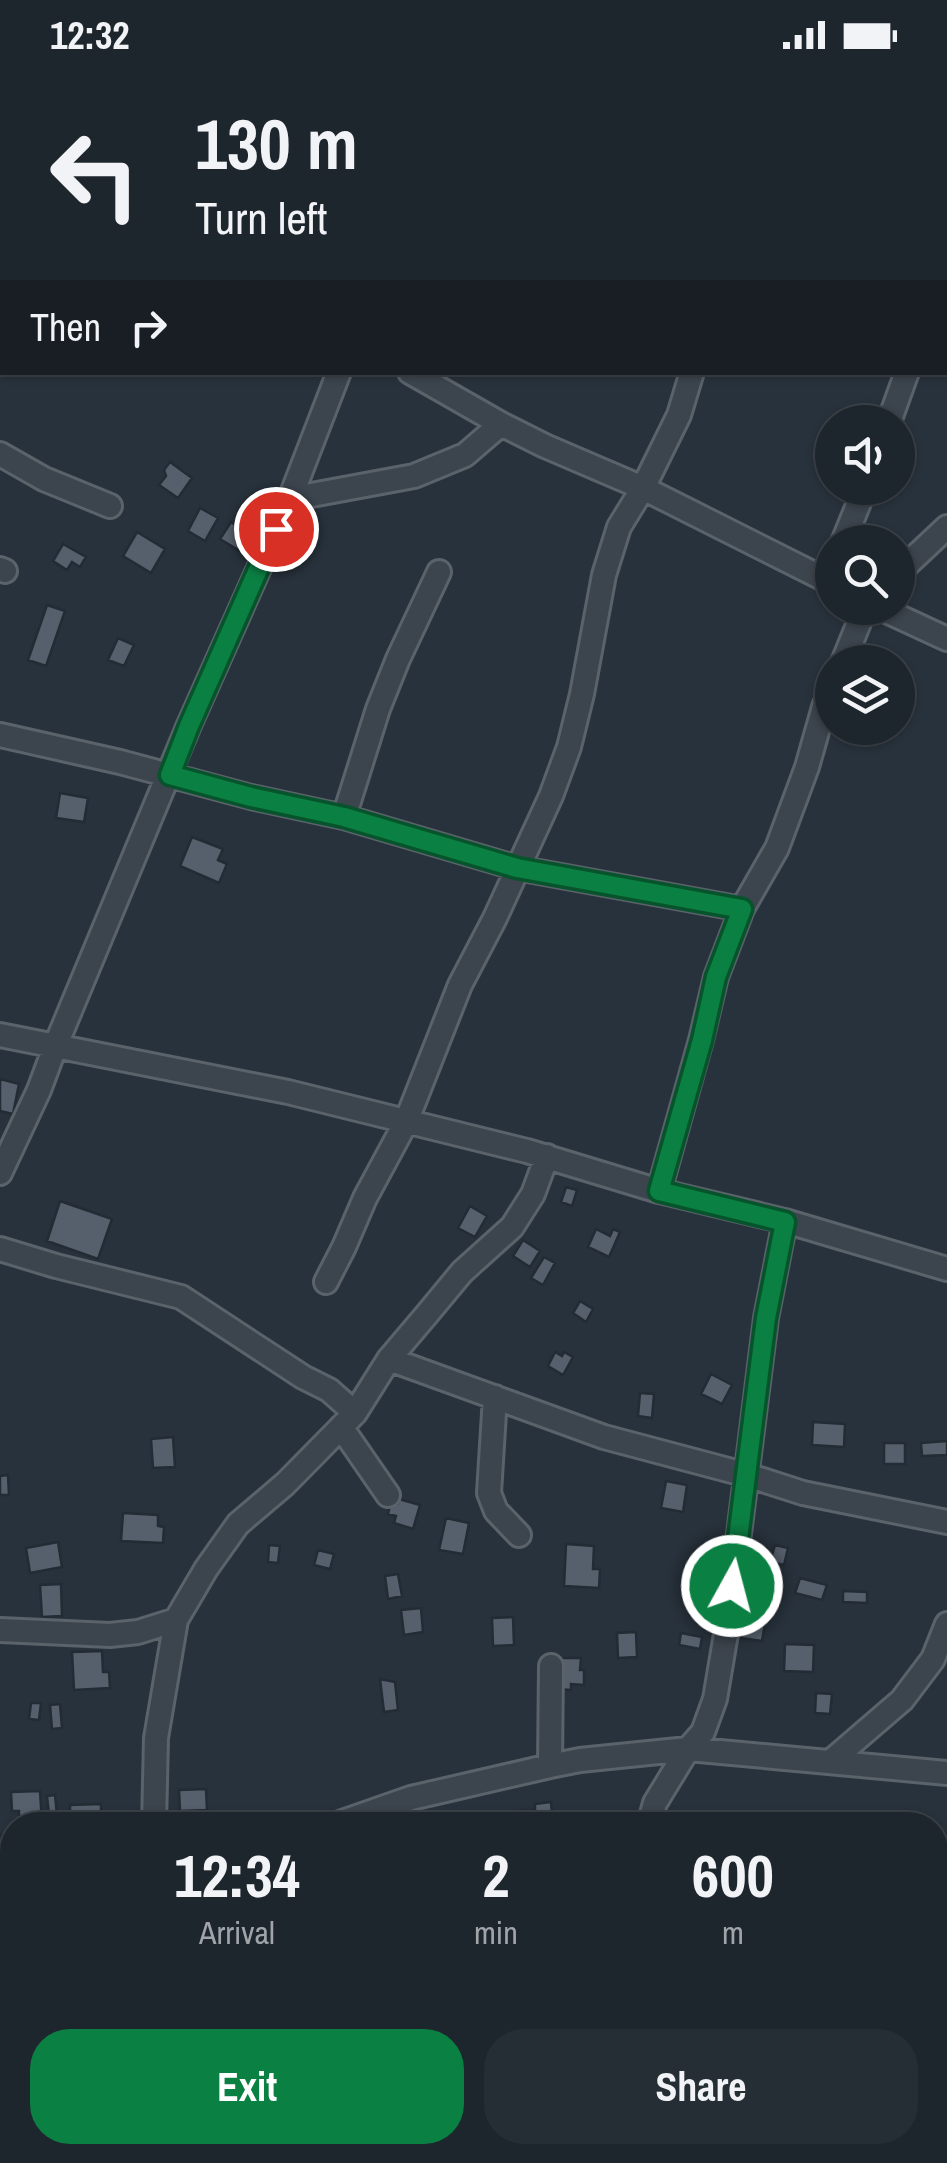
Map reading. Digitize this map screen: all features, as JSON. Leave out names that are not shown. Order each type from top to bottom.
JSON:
[{"type":"street","points":[[0,1173],[10,1133],[39,1090],[189,726],[290,499],[338,375]]},
{"type":"street","points":[[415,375],[545,446],[815,569]]},
{"type":"street","points":[[326,1282],[406,1122],[460,985],[545,810],[569,747],[604,575],[619,527],[679,415],[691,375]]},
{"type":"street","points":[[896,405],[906,375]]},
{"type":"street","points":[[290,499],[414,476],[465,456],[501,424]]},
{"type":"street","points":[[0,454],[44,479],[110,506]]},
{"type":"street","points":[[915,557],[947,527]]},
{"type":"street","points":[[344,817],[378,709],[438,572]]},
{"type":"street","points":[[915,624],[947,639]]},
{"type":"street","points":[[0,736],[344,817],[517,868],[742,909]]},
{"type":"street","points":[[659,1191],[716,977],[742,909],[776,848],[815,738]]},
{"type":"street","points":[[0,1035],[288,1092],[547,1156],[659,1191],[785,1222],[947,1269]]},
{"type":"street","points":[[154,1812],[156,1738],[176,1620],[206,1568],[238,1524],[285,1484],[348,1420],[389,1359],[462,1272],[512,1226],[533,1194],[547,1156]]},
{"type":"street","points":[[653,1812],[688,1749],[703,1732],[715,1699],[766,1318],[785,1222]]},
{"type":"street","points":[[0,1248],[181,1297],[330,1390],[388,1495]]},
{"type":"street","points":[[389,1359],[604,1437],[804,1493],[947,1522]]},
{"type":"street","points":[[495,1397],[489,1492],[496,1511],[519,1535]]},
{"type":"street","points":[[0,1630],[110,1635],[138,1632],[176,1620]]},
{"type":"street","points":[[830,1762],[902,1700],[933,1659],[947,1624]]},
{"type":"street","points":[[550,1766],[551,1666]]},
{"type":"street","points":[[373,1812],[412,1798],[550,1766],[688,1749],[947,1773]]},
{"type":"building","points":[[170,462],[192,478],[178,498],[159,485]]},
{"type":"building","points":[[200,508],[218,518],[205,541],[188,531]]},
{"type":"building","points":[[231,522],[255,537],[245,554],[220,539]]},
{"type":"building","points":[[137,532],[165,549],[151,573],[123,556]]},
{"type":"building","points":[[63,544],[86,557],[80,567],[72,562],[67,570],[53,561]]},
{"type":"building","points":[[47,605],[65,611],[46,666],[28,660]]},
{"type":"building","points":[[118,638],[134,645],[124,666],[108,660]]},
{"type":"building","points":[[60,793],[88,798],[84,822],[56,818]]},
{"type":"building","points":[[192,837],[223,849],[218,860],[227,864],[219,883],[180,866]]},
{"type":"building","points":[[0,1079],[19,1084],[13,1114],[0,1111]]},
{"type":"building","points":[[566,1187],[577,1190],[572,1206],[561,1202]]},
{"type":"building","points":[[60,1201],[112,1219],[98,1259],[47,1241]]},
{"type":"building","points":[[470,1206],[487,1216],[475,1237],[458,1228]]},
{"type":"building","points":[[596,1229],[610,1236],[613,1229],[620,1232],[609,1257],[588,1247]]},
{"type":"building","points":[[523,1240],[540,1251],[530,1267],[513,1256]]},
{"type":"building","points":[[544,1257],[555,1263],[543,1285],[531,1278]]},
{"type":"building","points":[[580,1301],[593,1309],[586,1322],[573,1313]]},
{"type":"building","points":[[555,1352],[573,1357],[563,1375],[548,1366]]},
{"type":"building","points":[[711,1374],[732,1385],[722,1404],[701,1394]]},
{"type":"building","points":[[640,1393],[654,1394],[652,1418],[638,1416]]},
{"type":"building","points":[[813,1422],[845,1424],[844,1447],[812,1445]]},
{"type":"building","points":[[173,1437],[175,1467],[153,1468],[151,1439]]},
{"type":"building","points":[[947,1441],[947,1455],[922,1456],[921,1443]]},
{"type":"building","points":[[884,1443],[905,1443],[905,1464],[884,1464]]},
{"type":"building","points":[[8,1475],[9,1495],[0,1495],[0,1476]]},
{"type":"building","points":[[666,1481],[687,1485],[683,1512],[661,1508]]},
{"type":"building","points":[[399,1499],[420,1505],[413,1529],[394,1523],[396,1516],[388,1514],[391,1501],[398,1503]]},
{"type":"building","points":[[123,1513],[158,1515],[158,1526],[164,1527],[163,1543],[121,1541]]},
{"type":"building","points":[[446,1518],[469,1523],[463,1554],[439,1550]]},
{"type":"building","points":[[58,1542],[62,1567],[30,1573],[26,1548]]},
{"type":"building","points":[[566,1544],[594,1546],[593,1569],[600,1569],[599,1588],[564,1586]]},
{"type":"building","points":[[269,1545],[280,1546],[278,1563],[268,1562]]},
{"type":"building","points":[[775,1545],[788,1548],[784,1565],[770,1562]]},
{"type":"building","points":[[318,1550],[334,1554],[330,1569],[314,1565]]},
{"type":"building","points":[[398,1574],[402,1596],[388,1599],[385,1576]]},
{"type":"building","points":[[800,1578],[827,1585],[822,1600],[795,1593]]},
{"type":"building","points":[[61,1584],[62,1616],[42,1617],[40,1585]]},
{"type":"building","points":[[843,1591],[867,1592],[867,1603],[843,1602]]},
{"type":"building","points":[[421,1608],[423,1632],[404,1635],[401,1610]]},
{"type":"building","points":[[513,1617],[514,1645],[493,1646],[492,1618]]},
{"type":"building","points":[[744,1621],[765,1624],[762,1641],[741,1638]]},
{"type":"building","points":[[636,1632],[637,1657],[618,1658],[617,1633]]},
{"type":"building","points":[[681,1633],[702,1637],[700,1649],[679,1645]]},
{"type":"building","points":[[785,1644],[814,1645],[813,1672],[784,1671]]},
{"type":"building","points":[[102,1651],[103,1672],[109,1672],[110,1688],[74,1690],[72,1652]]},
{"type":"building","points":[[558,1658],[581,1658],[584,1685],[571,1684],[571,1690],[557,1689]]},
{"type":"building","points":[[380,1679],[395,1682],[398,1710],[384,1712]]},
{"type":"building","points":[[816,1693],[832,1694],[830,1714],[815,1713]]},
{"type":"building","points":[[31,1703],[41,1703],[39,1720],[29,1719]]},
{"type":"building","points":[[60,1704],[62,1728],[52,1729],[50,1705]]},
{"type":"building","points":[[206,1789],[207,1810],[180,1811],[179,1790]]},
{"type":"building","points":[[40,1791],[41,1812],[12,1811],[11,1792]]},
{"type":"building","points":[[55,1795],[57,1812],[49,1812],[47,1796]]},
{"type":"building","points":[[551,1802],[552,1812],[520,1812],[535,1810],[535,1804]]},
{"type":"building","points":[[101,1804],[101,1812],[70,1812],[70,1805]]},
{"type":"route","points":[[276,529],[170,775],[344,817],[517,868],[742,909],[716,977],[659,1191],[785,1222],[766,1318],[732,1586]]}]
